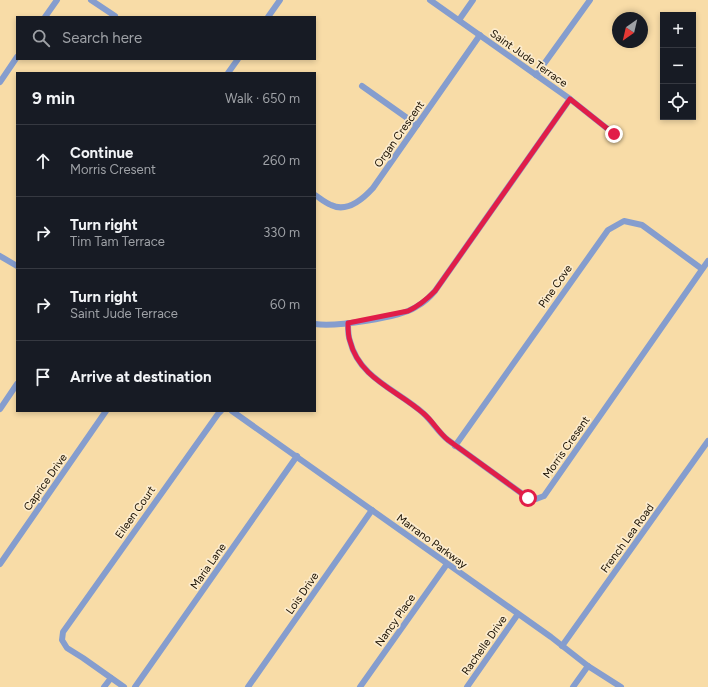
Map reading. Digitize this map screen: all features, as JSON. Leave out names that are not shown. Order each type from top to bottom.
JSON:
[{"type":"street","points":[[47,16],[58,0]]},
{"type":"street","points":[[91,0],[115,16]]},
{"type":"street","points":[[269,16],[280,0]]},
{"type":"street","name":"Saint Jude Terrace","points":[[430,0],[570,99],[614,134]]},
{"type":"street","points":[[459,20],[473,0]]},
{"type":"street","points":[[536,75],[590,0]]},
{"type":"street","name":"Organ Crescent","points":[[316,196],[336,207],[350,206],[373,188],[480,35]]},
{"type":"street","points":[[0,82],[16,59]]},
{"type":"street","points":[[229,72],[237,60]]},
{"type":"street","points":[[362,86],[417,125]]},
{"type":"street","points":[[316,324],[336,325],[408,311],[428,298],[435,291],[570,99]]},
{"type":"street","name":"Pine Cove","points":[[455,446],[608,230],[624,221],[642,225],[702,269]]},
{"type":"street","points":[[0,256],[16,265]]},
{"type":"street","name":"Morris Cresent","points":[[348,323],[349,340],[360,365],[373,377],[424,413],[442,435],[455,446],[528,498],[536,499],[544,496],[708,261]]},
{"type":"street","points":[[0,408],[16,385]]},
{"type":"street","name":"Caprice Drive","points":[[0,564],[105,412]]},
{"type":"street","name":"Eileen Court","points":[[124,687],[67,648],[62,640],[63,632],[220,412]]},
{"type":"street","name":"Marrano Parkway","points":[[233,412],[518,614],[588,666],[621,687]]},
{"type":"street","name":"French Lea Road","points":[[562,646],[708,441]]},
{"type":"street","name":"Maria Lane","points":[[135,687],[297,456]]},
{"type":"street","name":"Lois Drive","points":[[248,687],[372,510]]},
{"type":"street","name":"Nancy Place","points":[[360,687],[447,564]]},
{"type":"street","name":"Rachelle Drive","points":[[467,687],[518,614]]},
{"type":"street","points":[[573,687],[588,666]]},
{"type":"street","points":[[104,687],[111,678]]},
{"type":"route","points":[[528,498],[448,440],[424,413],[373,377],[360,365],[349,340],[348,323],[408,311],[416,307],[435,291],[570,99],[614,134]]}]
